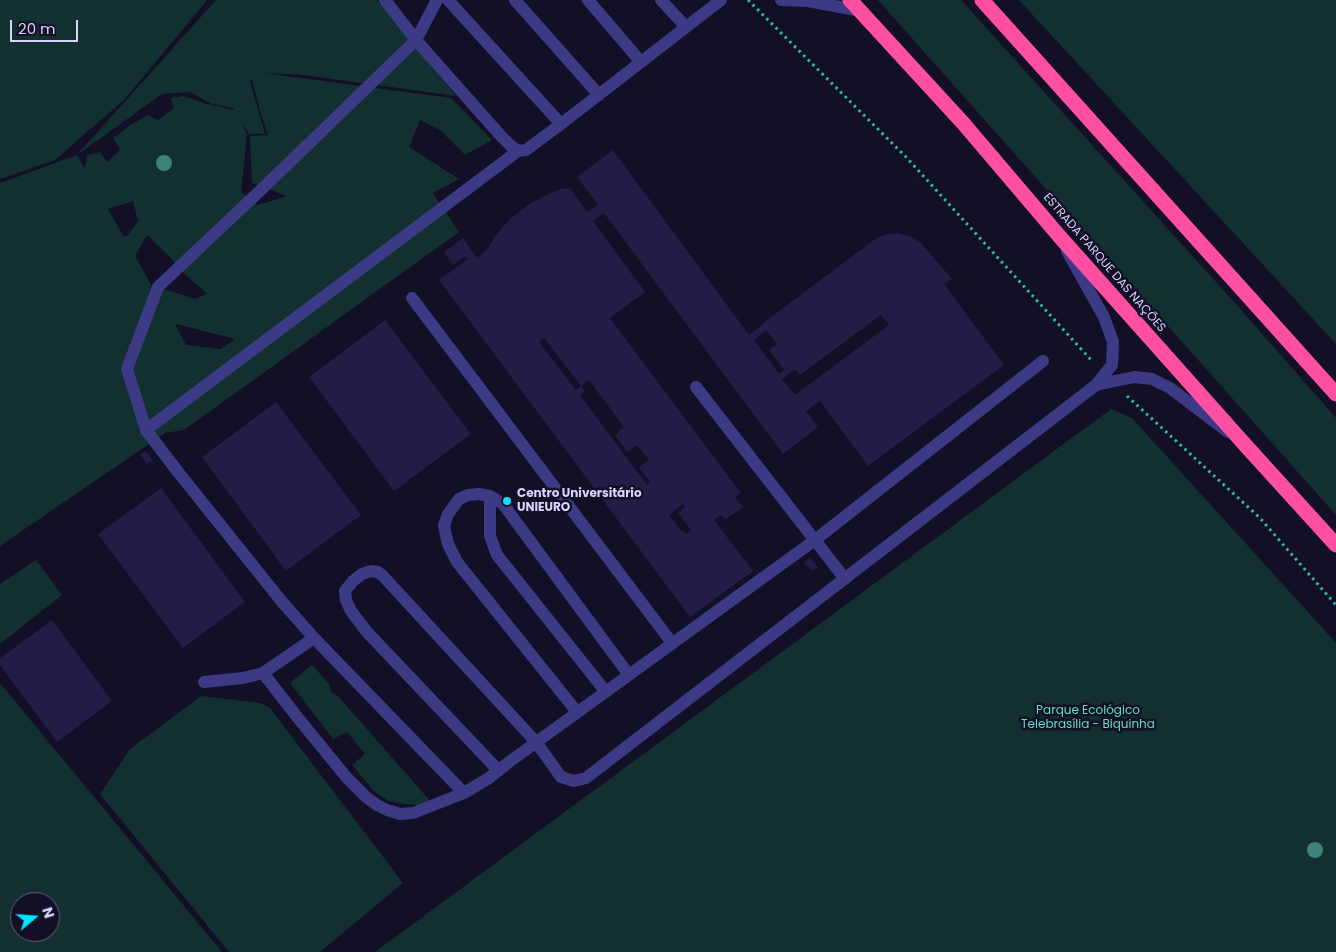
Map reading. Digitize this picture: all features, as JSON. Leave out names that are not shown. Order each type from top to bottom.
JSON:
[{"type":"highway","points":[[982,0],[1336,394]]},
{"type":"highway","name":"ESTRADA PARQUE DAS NAÇÕES","points":[[855,6],[963,123],[1060,237],[1336,545]]},
{"type":"lane","points":[[385,0],[416,40],[501,136],[518,151]]},
{"type":"lane","points":[[437,0],[416,40],[158,287],[127,369],[146,430],[178,472],[283,603],[314,638],[464,793]]},
{"type":"lane","points":[[448,0],[561,124]]},
{"type":"lane","points":[[515,0],[599,95]]},
{"type":"lane","points":[[588,0],[642,62]]},
{"type":"lane","points":[[661,0],[686,27]]},
{"type":"lane","points":[[781,0],[855,6]]},
{"type":"lane","points":[[146,430],[518,151],[526,150],[561,124],[719,1]]},
{"type":"lane","points":[[1060,237],[1104,317],[1113,342],[1112,365],[1108,378]]},
{"type":"lane","points":[[412,298],[672,643]]},
{"type":"lane","points":[[263,673],[347,778],[377,805],[400,814],[413,813],[464,793],[489,778],[815,540],[1043,361]]},
{"type":"lane","points":[[498,770],[367,632],[351,611],[346,600],[345,591],[362,574],[371,571],[378,572],[383,576],[536,742],[561,777],[574,781],[586,778],[1096,385],[1108,378],[1134,377],[1152,379],[1170,388],[1247,447]]},
{"type":"lane","points":[[696,387],[844,579]]},
{"type":"lane","points":[[577,712],[457,562],[448,544],[444,526],[448,514],[459,499],[468,495],[478,494],[490,496],[502,504],[514,517],[629,675]]},
{"type":"lane","points":[[490,496],[490,536],[497,555],[606,692]]},
{"type":"lane","points":[[204,682],[243,678],[263,673],[314,638]]},
{"type":"path","points":[[748,0],[906,157],[1108,378],[1259,517],[1336,605]]},
{"type":"green space","points":[[0,0],[207,0],[125,99],[55,160],[0,179]]},
{"type":"green space","points":[[216,0],[377,0],[456,96],[304,75],[264,73],[451,98],[492,140],[465,155],[440,130],[420,120],[409,147],[459,179],[433,193],[459,232],[184,430],[165,433],[0,546],[0,183],[77,155]],"holes":[[[253,78],[268,135],[250,136],[252,183],[287,196],[258,205],[241,192],[247,134],[242,123],[249,134],[265,134],[250,81]],[[190,92],[212,104],[233,108],[234,110],[204,103],[184,96],[171,98],[174,108],[158,120],[148,115],[129,126],[113,138],[120,150],[107,162],[100,152],[87,155],[85,169],[77,155],[162,94]],[[133,201],[138,221],[128,235],[124,237],[108,209]],[[147,235],[172,259],[178,268],[207,294],[195,299],[158,287],[154,290],[135,256]],[[175,324],[235,339],[221,349],[186,345]]]},
{"type":"green space","points":[[878,0],[961,0],[1235,303],[1336,418],[1336,515]]},
{"type":"green space","points":[[1019,0],[1336,0],[1336,344]]},
{"type":"green space","name":"Parque Ecológico Telebrasília - Biquinha","points":[[1111,409],[1132,418],[1336,643],[1336,952],[375,952]]},
{"type":"green space","points":[[36,560],[62,595],[0,644],[0,584]]},
{"type":"green space","points":[[312,665],[330,685],[331,692],[338,696],[431,802],[421,805],[403,804],[388,801],[374,791],[352,765],[365,754],[347,732],[333,739],[290,683]]},
{"type":"green space","points":[[0,683],[222,952],[0,952]]},
{"type":"green space","points":[[201,696],[260,703],[270,708],[403,883],[320,952],[229,952],[100,794],[130,749]]},
{"type":"building","points":[[613,150],[749,335],[878,237],[899,233],[909,236],[921,243],[952,279],[944,284],[1004,365],[868,466],[820,401],[806,411],[818,427],[783,454],[604,213],[593,221],[645,292],[610,318],[741,493],[735,497],[743,507],[725,520],[721,515],[714,520],[753,571],[690,617],[439,280],[468,259],[465,256],[453,265],[444,252],[463,238],[477,258],[487,250],[495,236],[511,218],[531,203],[548,194],[559,189],[570,188],[587,212],[598,205],[577,177]],"holes":[[[881,315],[889,325],[795,395],[782,379],[795,369],[800,375]],[[766,330],[777,344],[769,350],[784,370],[779,374],[754,340]],[[544,338],[581,386],[576,390],[539,342]],[[589,380],[624,427],[615,435],[627,452],[637,445],[649,460],[639,467],[650,482],[647,485],[580,395],[585,391],[581,386]],[[683,504],[685,507],[678,513],[691,530],[686,534],[681,531],[669,515]]]},
{"type":"building","points":[[385,320],[471,434],[394,491],[309,377]]},
{"type":"building","points":[[276,402],[361,515],[286,571],[202,457]]},
{"type":"building","points":[[146,451],[153,460],[147,464],[140,455]]},
{"type":"building","points":[[161,488],[245,602],[183,648],[98,534]]},
{"type":"building","points":[[810,558],[818,567],[812,571],[804,562]]},
{"type":"building","points":[[52,620],[112,701],[57,742],[0,665],[0,658]]},
{"type":"place","name":"Centro Universitário UNIEURO","points":[[507,501]]}]
